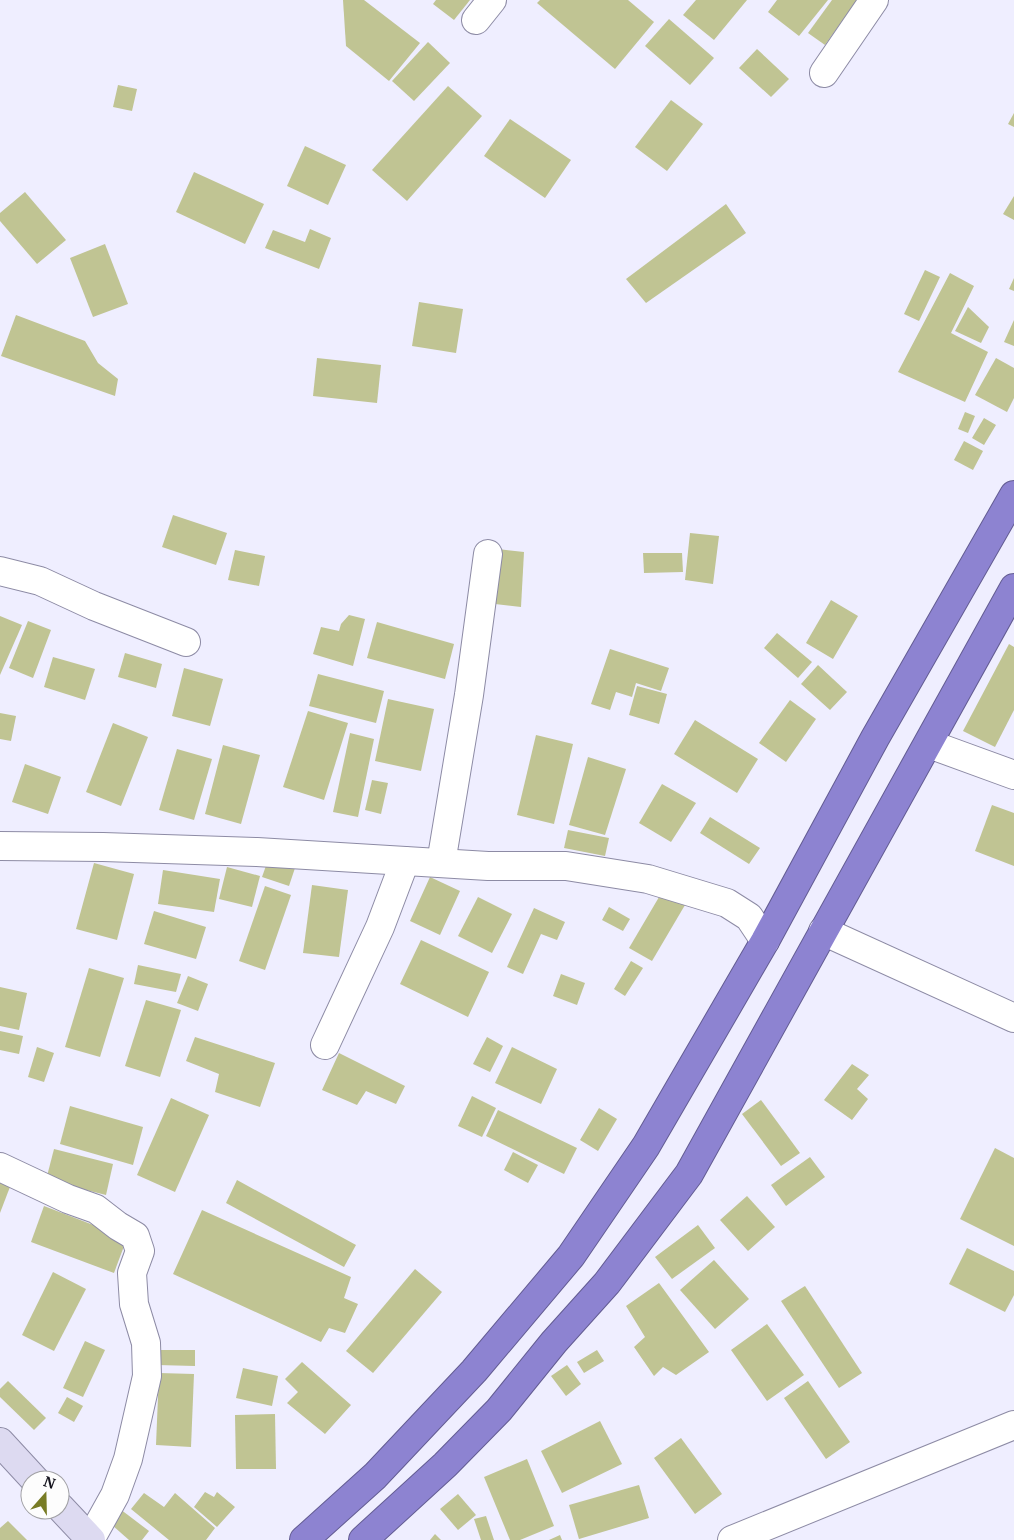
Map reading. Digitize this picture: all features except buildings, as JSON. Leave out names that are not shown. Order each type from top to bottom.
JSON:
[{"type":"highway","points":[[304,1540],[375,1476],[414,1435],[474,1371],[572,1256],[646,1146],[765,941],[874,738],[1014,495]]},
{"type":"highway","points":[[363,1540],[446,1465],[499,1410],[554,1342],[606,1283],[689,1174],[1014,588]]},
{"type":"street","points":[[824,73],[874,0]]},
{"type":"street","points":[[441,863],[470,695],[488,554]]},
{"type":"street","points":[[0,571],[40,581],[94,606],[186,642]]},
{"type":"street","points":[[929,744],[1014,775]]},
{"type":"street","points":[[0,846],[248,852],[488,866],[566,866],[648,879],[727,903],[749,917],[765,941]]},
{"type":"street","points":[[325,1045],[380,927],[405,861]]},
{"type":"street","points":[[823,931],[1014,1018]]},
{"type":"street","points":[[0,1167],[68,1199],[96,1209],[118,1226],[136,1236],[140,1251],[132,1273],[134,1304],[146,1343],[147,1376],[128,1459],[115,1495],[90,1540],[70,1518]]},
{"type":"street","points":[[732,1540],[1014,1425]]},
{"type":"street","points":[[0,1442],[26,1470]]}]
